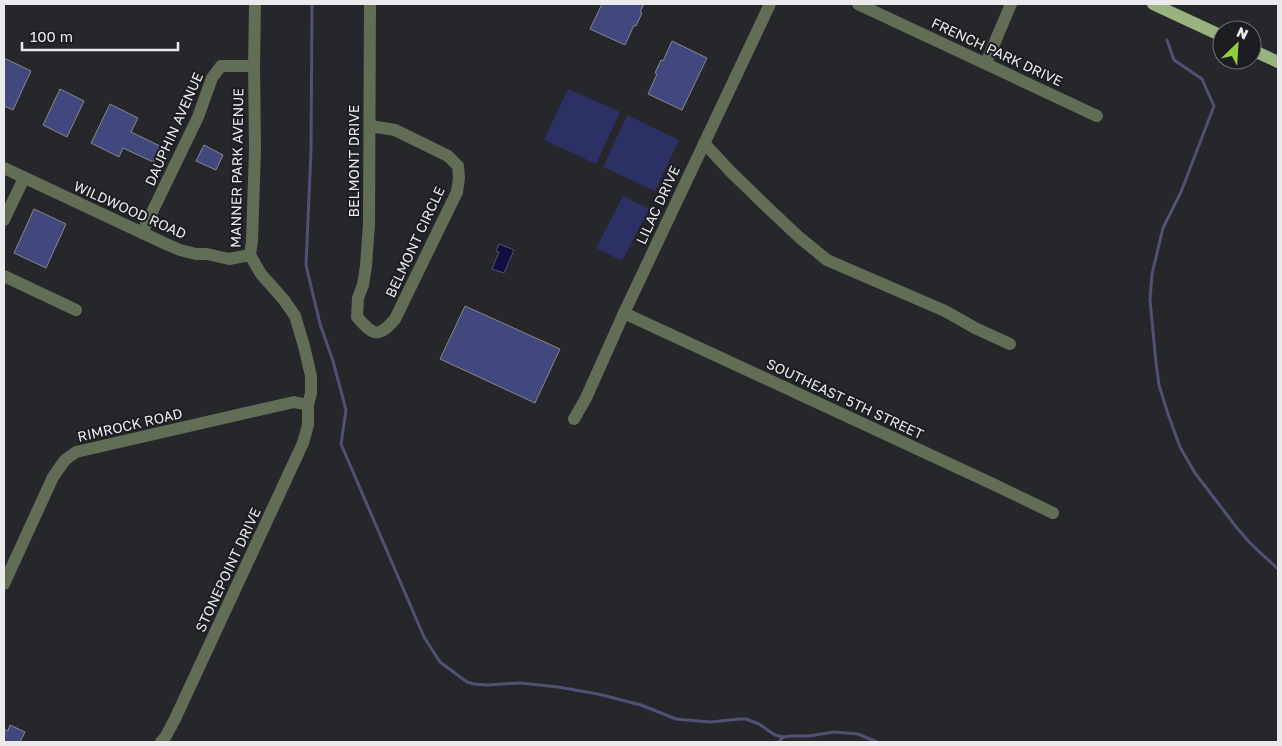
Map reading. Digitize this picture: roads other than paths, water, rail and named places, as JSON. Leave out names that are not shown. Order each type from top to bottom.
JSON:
[{"type":"main road","points":[[1153,4],[1212,31]]},
{"type":"main road","points":[[1262,55],[1278,62]]},
{"type":"street","name":"MANNER PARK AVENUE","points":[[255,4],[255,149],[250,255],[260,274],[284,300],[295,316],[311,376],[311,393],[308,405]]},
{"type":"street","name":"BELMONT DRIVE","points":[[358,317],[358,298],[363,285],[366,266],[369,224],[370,4]]},
{"type":"street","name":"LILAC DRIVE","points":[[574,419],[586,398],[624,313],[770,4]]},
{"type":"street","name":"FRENCH PARK DRIVE","points":[[858,4],[1097,116]]},
{"type":"street","points":[[986,63],[1011,4]]},
{"type":"street","name":"DAUPHIN AVENUE","points":[[142,233],[198,117],[212,78],[221,66],[254,66]]},
{"type":"street","name":"BELMONT CIRCLE","points":[[358,317],[368,330],[378,333],[386,330],[395,319],[457,192],[459,178],[458,166],[448,156],[394,130],[370,126]]},
{"type":"street","points":[[704,143],[730,172],[766,207],[827,260],[945,311],[974,328],[1010,344]]},
{"type":"street","name":"WILDWOOD ROAD","points":[[4,168],[180,250],[229,258],[250,255]]},
{"type":"street","points":[[4,220],[24,178]]},
{"type":"street","points":[[4,276],[76,310]]},
{"type":"street","name":"SOUTHEAST 5TH STREET","points":[[624,313],[995,484],[1053,513]]},
{"type":"street","name":"RIMROCK ROAD","points":[[4,584],[53,477],[65,460],[76,452],[294,402],[308,405]]},
{"type":"street","name":"STONEPOINT DRIVE","points":[[161,742],[175,719],[303,443],[308,425],[308,405]]},
{"type":"waterway","points":[[312,4],[311,151],[306,265],[320,324],[333,361],[346,410],[341,444],[424,637],[440,662],[467,682],[474,684],[520,683],[558,687],[598,694],[641,705],[676,719],[711,722],[746,719],[759,724],[775,735],[783,737]]},
{"type":"waterway","points":[[1167,40],[1174,60],[1202,79],[1214,106],[1181,192],[1163,228],[1152,274],[1150,300],[1159,385],[1180,447],[1195,473],[1237,528],[1278,569]]},
{"type":"waterway","points":[[779,742],[783,737],[809,736],[834,732],[858,734],[877,742]]}]
